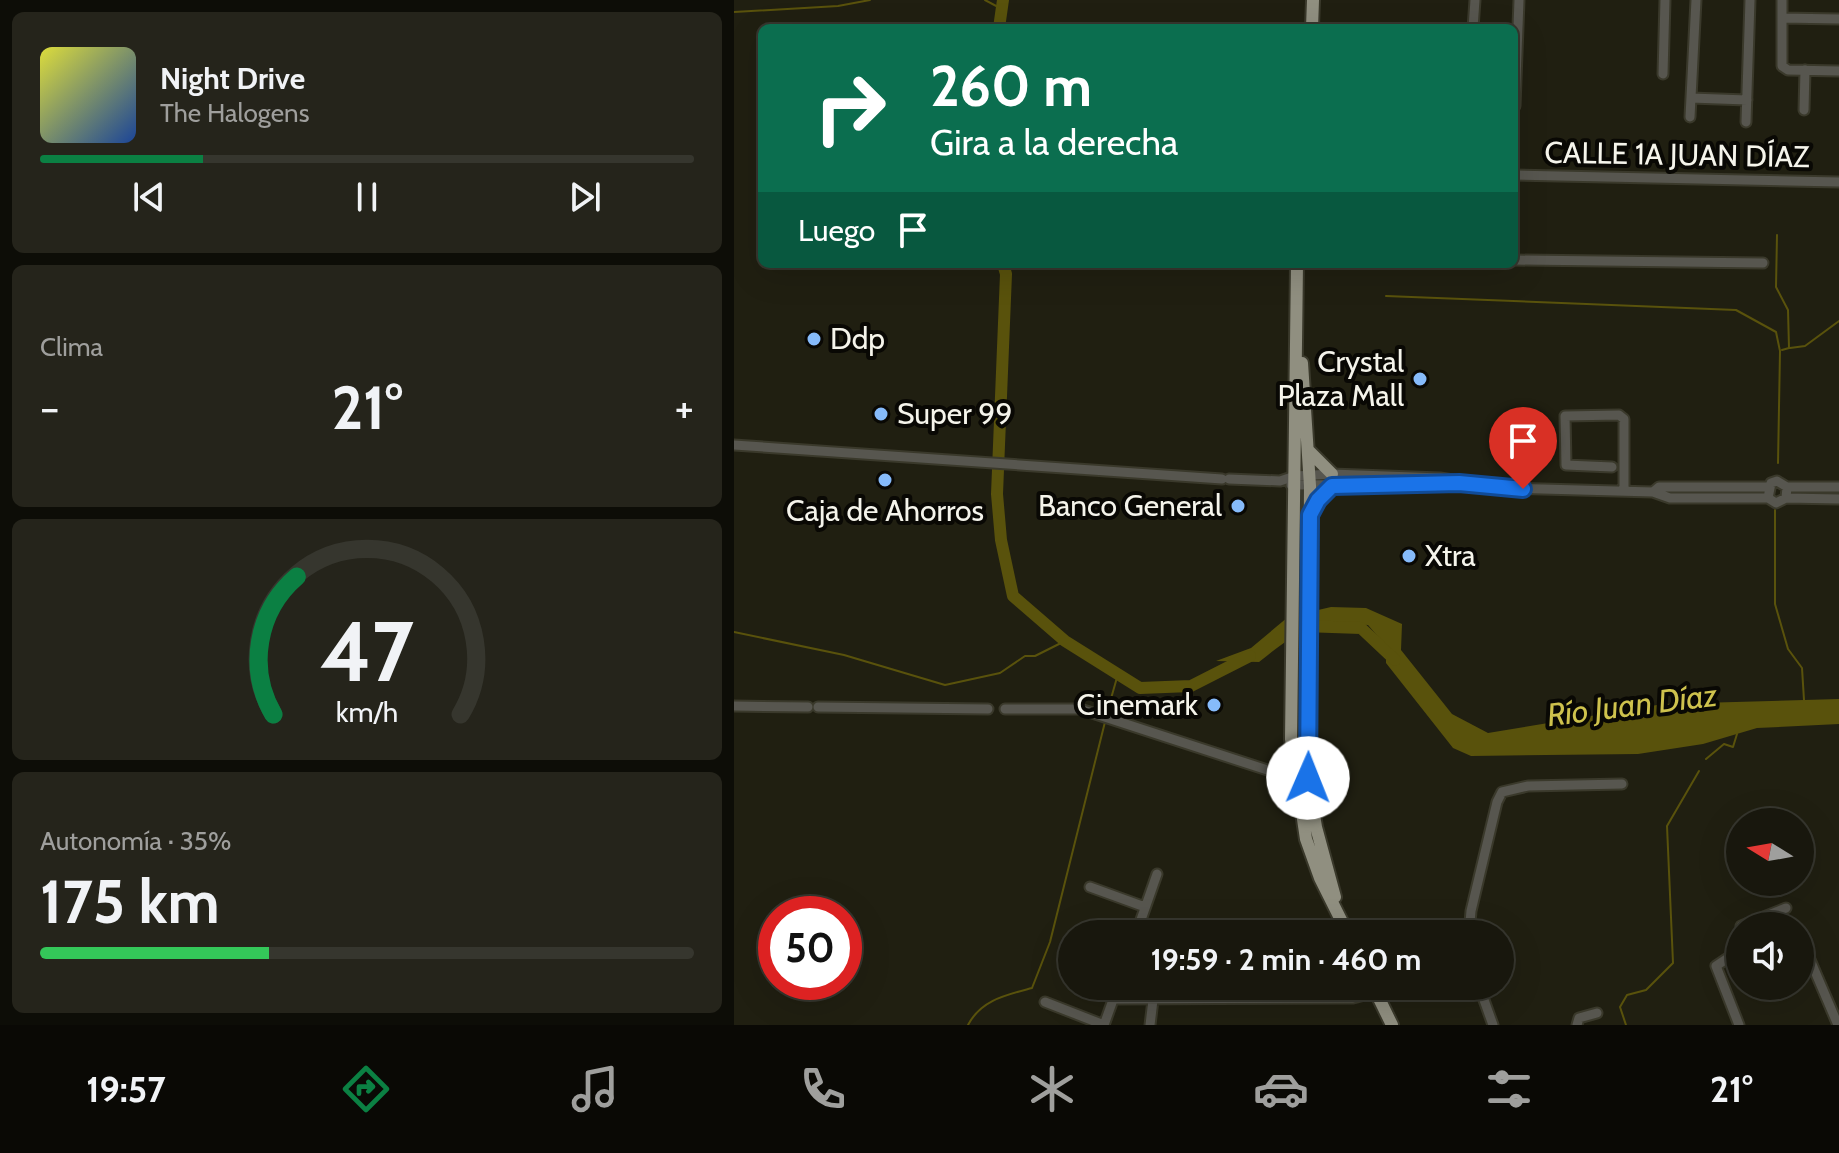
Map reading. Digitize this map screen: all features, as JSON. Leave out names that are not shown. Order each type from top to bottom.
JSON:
[{"type":"main road","points":[[1304,24],[1305,0]]},
{"type":"main road","points":[[1312,24],[1313,0]]},
{"type":"main road","points":[[1297,268],[1291,739],[1295,779],[1311,852],[1342,920]]},
{"type":"main road","points":[[1305,268],[1302,363],[1310,481],[1308,757],[1311,804],[1338,912]]},
{"type":"main road","points":[[1307,447],[1332,480],[1310,515]]},
{"type":"main road","points":[[1295,779],[1308,757]]},
{"type":"main road","points":[[1295,779],[1311,804]]},
{"type":"main road","points":[[1380,1000],[1392,1025]]},
{"type":"street","points":[[1473,24],[1475,0]]},
{"type":"street","points":[[1518,26],[1519,0]]},
{"type":"street","points":[[1663,74],[1665,0]]},
{"type":"street","points":[[1690,117],[1696,0]]},
{"type":"street","points":[[1746,122],[1750,0]]},
{"type":"street","points":[[1782,0],[1782,66],[1788,70],[1839,71]]},
{"type":"street","points":[[1782,18],[1839,19]]},
{"type":"street","points":[[1804,110],[1805,70]]},
{"type":"street","points":[[1691,98],[1747,100]]},
{"type":"street","name":"CALLE 1A JUAN DÍAZ","points":[[1518,175],[1839,182]]},
{"type":"street","points":[[1518,260],[1763,263]]},
{"type":"street","points":[[1612,467],[1566,465],[1565,416],[1622,417],[1624,491]]},
{"type":"street","points":[[734,445],[1225,479],[1440,478],[1504,488],[1653,492],[1670,498],[1768,493]]},
{"type":"street","points":[[1768,493],[1777,481],[1787,487],[1839,487]]},
{"type":"street","points":[[1786,498],[1787,487]]},
{"type":"street","points":[[1768,493],[1776,503],[1786,498],[1839,499]]},
{"type":"street","points":[[734,706],[988,709]]},
{"type":"street","points":[[1005,709],[1080,709],[1295,779]]},
{"type":"street","points":[[1470,920],[1497,802],[1502,792],[1528,786],[1622,784]]},
{"type":"street","points":[[1141,920],[1157,874]]},
{"type":"street","points":[[1090,887],[1145,907]]},
{"type":"street","points":[[1776,912],[1786,908]]},
{"type":"street","points":[[1726,959],[1716,966],[1726,992]]},
{"type":"street","points":[[1814,969],[1838,1025]]},
{"type":"street","points":[[1045,1002],[1104,1025],[1113,1000]]},
{"type":"street","points":[[1150,1025],[1153,1000]]},
{"type":"street","points":[[1484,1000],[1493,1025]]},
{"type":"street","points":[[1729,1000],[1739,1025]]},
{"type":"street","points":[[1577,1025],[1579,1018],[1597,1013]]},
{"type":"shaded area","points":[[1331,607],[1366,608],[1402,624],[1401,650],[1452,714],[1488,733],[1663,704],[1839,699],[1839,724],[1757,728],[1703,744],[1638,754],[1471,756],[1453,748],[1386,663],[1386,646],[1368,625],[1333,624],[1309,629],[1286,641],[1259,662],[1216,661],[1251,648],[1288,617]]},
{"type":"waterway","points":[[734,12],[838,6],[870,0]]},
{"type":"waterway","points":[[985,0],[1000,8]]},
{"type":"waterway","name":"Río Juan Díaz","points":[[1000,24],[1003,0]]},
{"type":"waterway","points":[[1777,235],[1776,287],[1788,310],[1789,348],[1782,350]]},
{"type":"waterway","name":"Río Juan Díaz","points":[[1004,268],[997,494],[1001,540],[1013,596],[1065,641],[1140,688],[1191,686],[1250,656]]},
{"type":"waterway","points":[[1386,296],[1736,310],[1776,332],[1780,351],[1778,463]]},
{"type":"waterway","points":[[1790,348],[1805,346],[1839,321]]},
{"type":"waterway","points":[[1775,510],[1775,604],[1788,649],[1802,668],[1804,700]]},
{"type":"waterway","name":"Río Juan Díaz","points":[[1303,626],[1361,628],[1395,660]]},
{"type":"waterway","points":[[734,632],[844,655],[945,685],[1000,673],[1025,656],[1035,656],[1065,641]]},
{"type":"waterway","points":[[1106,716],[1118,674]]},
{"type":"waterway","points":[[968,1025],[987,1004],[1032,988],[1050,942],[1105,722]]},
{"type":"waterway","points":[[1706,759],[1724,744],[1733,747],[1737,734]]},
{"type":"waterway","points":[[1626,1025],[1620,1007],[1627,995],[1646,990],[1673,963],[1667,826],[1699,771]]},
{"type":"place","name":"Ddp","points":[[814,339]]},
{"type":"place","name":"Crystal Plaza Mall","points":[[1420,379]]},
{"type":"place","name":"Super 99","points":[[881,414]]},
{"type":"place","name":"Caja de Ahorros","points":[[885,480]]},
{"type":"place","name":"Banco General","points":[[1238,506]]},
{"type":"place","name":"Xtra","points":[[1409,556]]},
{"type":"place","name":"Cinemark","points":[[1214,705]]},
{"type":"route","points":[[1308,778],[1310,515],[1318,500],[1332,486],[1440,486],[1459,483],[1523,489]]}]
